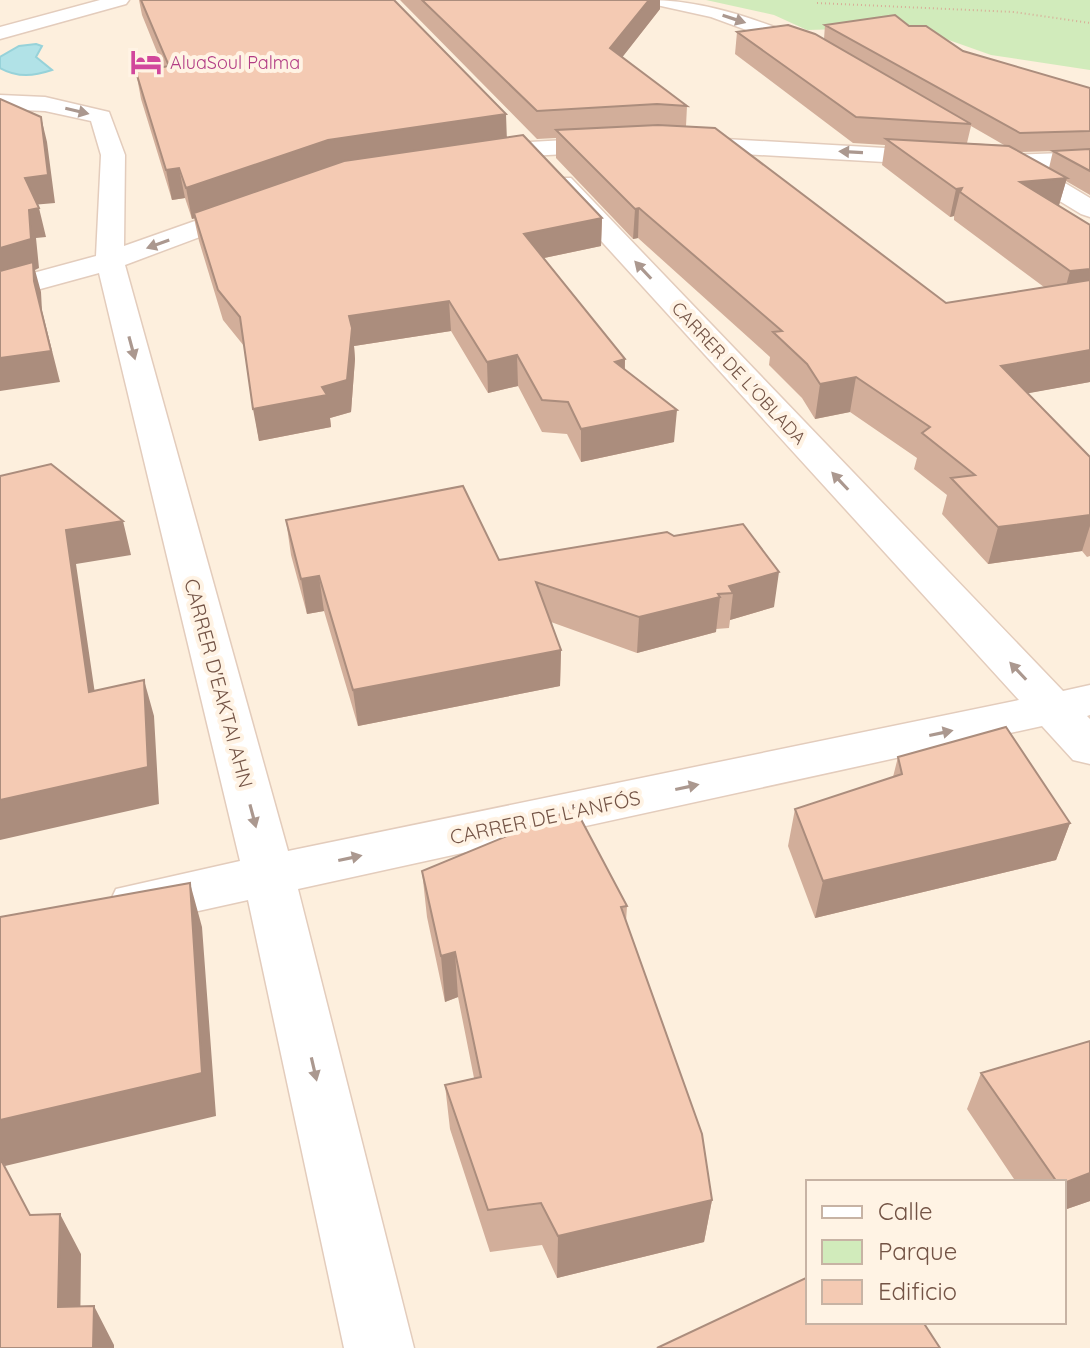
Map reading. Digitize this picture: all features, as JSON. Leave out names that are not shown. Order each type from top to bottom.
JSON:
[{"type":"street","points":[[0,33],[120,0]]},
{"type":"street","points":[[658,0],[754,26],[834,58]]},
{"type":"street","name":"CARRER D'EAKTAI AHN","points":[[0,102],[45,104],[101,117],[113,155],[110,261],[269,875],[379,1348]]},
{"type":"street","points":[[451,161],[519,138],[656,142],[1013,162],[1090,159]]},
{"type":"street","name":"CARRER DE L'OBLADA","points":[[519,138],[1072,704],[1090,748]]},
{"type":"street","points":[[972,138],[1090,209]]},
{"type":"street","points":[[0,291],[110,261],[269,203]]},
{"type":"street","name":"CARRER DE L'ANFÓS","points":[[90,913],[1072,704]]},
{"type":"path","points":[[806,2],[1014,12],[1090,23]]},
{"type":"green space","points":[[706,0],[1090,0],[1090,70],[991,55],[912,27],[807,30],[774,15]]},
{"type":"water","points":[[19,46],[42,46],[36,57],[52,70],[26,75],[0,68],[0,57]]},
{"type":"building","points":[[141,0],[394,0],[506,114],[328,140],[186,188],[179,168],[166,170],[136,72],[169,66]]},
{"type":"building","points":[[422,0],[649,0],[610,48],[687,106],[657,104],[537,111]]},
{"type":"building","points":[[895,15],[909,26],[926,26],[963,51],[1090,88],[1090,131],[1020,133],[825,25]]},
{"type":"building","points":[[788,25],[815,34],[971,124],[856,117],[737,32]]},
{"type":"building","points":[[0,99],[41,117],[48,175],[25,178],[39,208],[29,210],[31,239],[0,248]]},
{"type":"building","points":[[658,125],[715,128],[946,303],[1090,280],[1090,350],[1001,366],[1090,457],[1090,515],[998,527],[951,478],[975,475],[922,433],[930,427],[856,377],[820,384],[807,364],[773,332],[782,331],[639,208],[635,209],[556,130]]},
{"type":"building","points":[[523,135],[602,218],[524,234],[625,359],[615,362],[677,410],[581,429],[568,402],[542,400],[517,355],[487,362],[449,301],[349,316],[352,328],[347,380],[322,387],[327,395],[253,409],[240,317],[218,290],[194,213],[344,161]]},
{"type":"building","points":[[886,139],[1009,146],[1067,178],[1020,182],[1090,225],[1090,269],[1070,271],[960,192],[962,188],[956,189]]},
{"type":"building","points":[[1090,149],[1090,171],[1053,151]]},
{"type":"building","points":[[33,262],[34,281],[51,351],[0,358],[0,271]]},
{"type":"building","points":[[51,464],[123,521],[66,530],[89,692],[144,680],[148,767],[0,800],[0,476]]},
{"type":"building","points":[[463,486],[499,560],[667,532],[674,536],[743,524],[779,572],[729,586],[733,593],[718,594],[720,597],[639,617],[536,582],[561,650],[353,690],[319,576],[301,579],[286,520]]},
{"type":"building","points":[[1006,727],[1070,823],[823,881],[795,809],[902,774],[898,757]]},
{"type":"building","points":[[575,808],[627,906],[621,907],[702,1134],[712,1200],[558,1236],[541,1203],[488,1210],[445,1085],[481,1077],[455,952],[441,956],[422,871]]},
{"type":"building","points":[[190,883],[202,1073],[0,1120],[0,917]]},
{"type":"building","points":[[1090,1041],[1090,1173],[1066,1182],[1056,1180],[981,1073]]},
{"type":"building","points":[[0,1158],[30,1215],[60,1214],[58,1307],[94,1306],[93,1348],[0,1348]]},
{"type":"building","points":[[806,1278],[806,1324],[924,1324],[940,1348],[657,1348]]},
{"type":"place","name":"AluaSoul Palma","points":[[146,62]]}]
